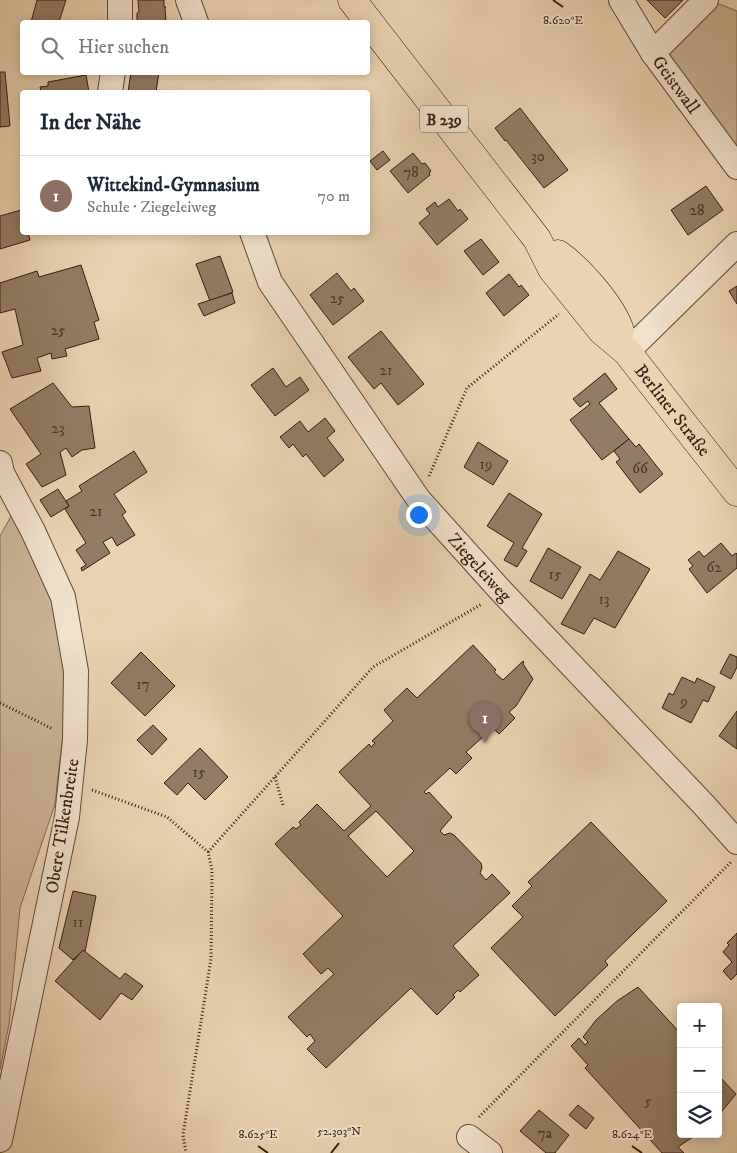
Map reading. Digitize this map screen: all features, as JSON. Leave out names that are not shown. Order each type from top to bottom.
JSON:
[{"type":"main road","name":"Berliner Straße","points":[[352,0],[368,20]]},
{"type":"main road","name":"Berliner Straße","points":[[370,23],[537,238],[552,270],[602,331],[627,352],[737,492]]},
{"type":"main road","name":"Berliner Straße","points":[[537,238],[567,261],[592,287],[616,321],[627,352]]},
{"type":"street","points":[[120,0],[120,20]]},
{"type":"street","points":[[188,0],[195,20]]},
{"type":"street","name":"Geistwall","points":[[621,0],[653,53],[737,167]]},
{"type":"street","points":[[653,53],[706,0]]},
{"type":"street","points":[[110,90],[113,75]]},
{"type":"street","name":"Ziegeleiweg","points":[[253,235],[270,282],[419,500],[502,592],[737,842]]},
{"type":"street","points":[[627,352],[737,244]]},
{"type":"street","name":"Obere Tilkenbreite","points":[[0,463],[2,473],[33,531],[63,598],[76,671],[75,740],[67,817],[0,1140]]},
{"type":"street","points":[[469,1138],[490,1153]]},
{"type":"path","points":[[419,500],[467,388],[576,300]]},
{"type":"path","points":[[208,852],[373,667],[502,592]]},
{"type":"path","points":[[0,703],[75,740]]},
{"type":"path","points":[[275,777],[283,805]]},
{"type":"path","points":[[71,781],[167,817],[208,852],[212,870],[211,959],[183,1135],[186,1153]]},
{"type":"path","points":[[469,1138],[480,1114],[737,857]]},
{"type":"shaded area","points":[[719,4],[737,11],[737,153],[666,57]]},
{"type":"shaded area","points":[[14,511],[53,593],[65,654],[68,722],[62,742],[55,804],[20,908],[9,1024],[0,1070],[0,536]]},
{"type":"building","points":[[37,0],[66,0],[60,20],[32,20]]},
{"type":"building","points":[[138,0],[164,0],[166,20],[137,20],[137,13],[139,12]]},
{"type":"building","points":[[647,0],[683,0],[665,18]]},
{"type":"building","points":[[0,72],[5,72],[10,126],[0,127]]},
{"type":"building","points":[[86,75],[89,90],[41,90],[40,87],[48,86],[48,82]]},
{"type":"building","points":[[131,75],[159,75],[156,90],[128,90]]},
{"type":"building","points":[[520,108],[568,170],[544,188],[495,128]]},
{"type":"building","points":[[383,151],[390,160],[377,170],[370,161]]},
{"type":"building","points":[[413,153],[431,171],[430,175],[408,193],[390,171]]},
{"type":"building","points":[[706,186],[723,210],[688,235],[671,210]]},
{"type":"building","points":[[449,199],[458,211],[460,209],[468,219],[437,245],[419,223],[430,214],[426,209],[435,202],[438,207]]},
{"type":"building","points":[[20,210],[20,235],[29,235],[30,240],[0,249],[0,216]]},
{"type":"building","points":[[481,239],[499,262],[483,275],[464,251]]},
{"type":"building","points":[[220,256],[233,292],[210,301],[196,264]]},
{"type":"building","points":[[81,265],[99,320],[94,322],[99,339],[65,349],[67,356],[52,359],[51,353],[37,358],[41,371],[12,378],[2,352],[23,345],[15,309],[0,313],[0,283],[37,271],[39,277]]},
{"type":"building","points":[[337,273],[351,291],[354,288],[364,301],[333,325],[310,295]]},
{"type":"building","points":[[509,274],[519,287],[521,285],[529,295],[504,316],[486,293]]},
{"type":"building","points":[[737,286],[737,304],[729,291]]},
{"type":"building","points":[[232,293],[235,303],[204,316],[198,304]]},
{"type":"building","points":[[381,331],[424,384],[398,405],[381,383],[374,389],[348,357]]},
{"type":"building","points":[[273,368],[286,387],[300,377],[309,390],[275,416],[251,385]]},
{"type":"building","points":[[605,373],[617,389],[599,403],[629,439],[602,460],[570,420],[590,404],[588,401],[580,407],[573,399]]},
{"type":"building","points":[[53,383],[72,407],[89,406],[95,448],[82,450],[72,457],[66,448],[60,452],[66,475],[42,487],[26,464],[41,454],[10,409]]},
{"type":"building","points":[[325,418],[335,431],[327,438],[344,460],[324,477],[306,454],[303,457],[293,444],[289,448],[280,437],[300,421],[308,432]]},
{"type":"building","points":[[629,439],[636,447],[639,444],[663,474],[640,493],[616,462],[620,459],[614,451]]},
{"type":"building","points":[[478,442],[508,461],[493,485],[464,467]]},
{"type":"building","points":[[134,451],[147,472],[114,494],[126,512],[122,515],[135,535],[117,546],[112,537],[103,542],[110,553],[82,571],[81,568],[86,565],[76,550],[86,543],[65,509],[69,506],[66,501],[82,491],[79,486]]},
{"type":"building","points":[[58,489],[69,506],[51,517],[40,500]]},
{"type":"building","points":[[509,493],[542,514],[522,548],[527,551],[517,567],[504,560],[514,543],[487,526]]},
{"type":"building","points":[[721,543],[732,556],[737,554],[737,568],[707,593],[689,569],[693,566],[688,560],[699,551],[704,557]]},
{"type":"building","points":[[548,548],[581,567],[562,599],[530,581]]},
{"type":"building","points":[[618,551],[650,569],[615,628],[594,618],[584,634],[561,624],[590,574],[600,580]]},
{"type":"building","points":[[473,645],[496,670],[494,672],[503,680],[523,661],[533,679],[516,706],[509,712],[515,718],[499,734],[493,728],[466,752],[472,758],[456,774],[450,768],[424,792],[426,794],[429,792],[452,817],[440,831],[444,835],[450,833],[454,835],[481,863],[480,873],[486,880],[492,874],[510,893],[453,946],[479,975],[460,992],[458,990],[453,995],[455,997],[437,1015],[411,988],[326,1068],[307,1049],[315,1041],[310,1034],[307,1037],[288,1017],[334,974],[328,968],[321,974],[303,954],[343,916],[275,844],[293,827],[296,829],[301,825],[299,822],[317,804],[344,831],[371,806],[339,772],[369,744],[371,747],[375,743],[372,741],[393,721],[384,710],[407,688],[417,698]],"holes":[[[376,811],[414,851],[387,877],[348,836]]]},
{"type":"building","points":[[141,652],[175,686],[145,716],[111,683]]},
{"type":"building","points":[[730,654],[737,657],[737,667],[731,679],[720,673]]},
{"type":"building","points":[[682,677],[695,683],[697,678],[715,687],[708,702],[703,700],[691,723],[662,708],[669,693],[673,695]]},
{"type":"building","points":[[737,711],[737,749],[719,736]]},
{"type":"building","points":[[153,725],[167,739],[152,755],[137,740]]},
{"type":"building","points":[[200,748],[228,777],[205,800],[188,783],[177,795],[164,783]]},
{"type":"building","points":[[591,822],[667,901],[605,961],[608,965],[555,1016],[491,948],[523,917],[512,906],[532,886],[528,882]]},
{"type":"building","points":[[73,891],[96,896],[85,952],[83,950],[73,960],[59,948]]},
{"type":"building","points":[[737,933],[737,974],[731,980],[723,971],[732,962],[723,952],[729,945],[727,943]]},
{"type":"building","points":[[83,950],[120,979],[125,973],[143,986],[132,1000],[121,993],[100,1020],[55,981]]},
{"type":"building","points":[[638,987],[677,1030],[677,1138],[691,1138],[678,1147],[684,1153],[662,1153],[585,1068],[588,1065],[571,1046],[579,1038],[585,1045],[588,1042],[583,1037],[596,1020],[617,1001]]},
{"type":"building","points":[[722,1079],[736,1094],[722,1111]]},
{"type":"building","points":[[578,1105],[594,1118],[586,1129],[569,1115]]},
{"type":"building","points":[[539,1110],[569,1135],[555,1153],[546,1153],[520,1131]]},
{"type":"place","name":"Wittekind-Gymnasium","points":[[485,743]]}]
